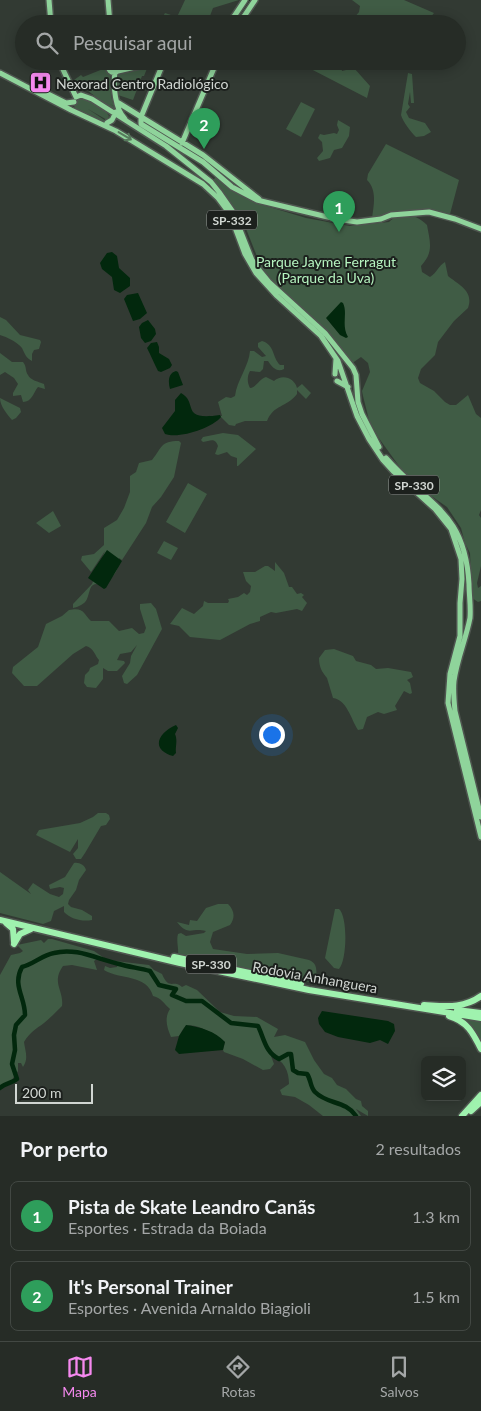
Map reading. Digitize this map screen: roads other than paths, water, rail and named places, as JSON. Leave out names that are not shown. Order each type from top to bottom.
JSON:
[{"type":"highway","name":"Rodovia Anhanguera","points":[[1,919],[171,961],[309,990],[481,1013]]},
{"type":"highway","name":"Rodovia Anhanguera","points":[[1,919],[310,986],[481,1018]]},
{"type":"highway","points":[[1,919],[13,929],[14,944],[22,932],[37,929]]},
{"type":"highway","points":[[423,1006],[458,1006],[481,996]]},
{"type":"highway","points":[[423,1006],[461,1021],[470,1029],[481,1049]]},
{"type":"highway","points":[[469,1112],[481,1093]]},
{"type":"highway","points":[[462,1116],[481,1101]]},
{"type":"main road","points":[[49,0],[50,15]]},
{"type":"main road","points":[[108,0],[109,15]]},
{"type":"main road","points":[[235,15],[245,0]]},
{"type":"main road","points":[[245,15],[255,0]]},
{"type":"main road","points":[[60,70],[75,100],[79,114]]},
{"type":"main road","points":[[110,70],[121,70]]},
{"type":"main road","points":[[160,70],[140,123],[149,133],[181,145],[262,201]]},
{"type":"main road","points":[[181,158],[181,145],[213,70]]},
{"type":"main road","name":"SP-332","points":[[0,71],[68,104],[81,95],[85,95],[136,128],[149,133],[211,182],[234,212],[252,260],[260,271],[324,333],[351,365]]},
{"type":"main road","name":"SP-332","points":[[0,71],[79,114],[100,123],[203,184],[222,202],[230,214],[245,254],[256,274],[321,336],[342,369]]},
{"type":"main road","points":[[100,123],[111,121],[116,115],[116,71]]},
{"type":"main road","points":[[117,104],[176,137],[181,145]]},
{"type":"main road","points":[[117,104],[122,116],[136,128]]},
{"type":"main road","points":[[107,123],[111,117],[110,111]]},
{"type":"main road","points":[[195,154],[230,185],[252,198],[262,201],[336,219],[357,222],[381,219],[391,215],[429,212],[455,219],[481,230]]},
{"type":"main road","points":[[188,175],[201,167],[208,166]]},
{"type":"main road","points":[[211,182],[214,176],[218,175]]},
{"type":"main road","points":[[230,185],[234,180]]},
{"type":"main road","points":[[335,374],[336,359]]},
{"type":"main road","points":[[351,365],[356,375],[345,379],[342,369],[345,366],[351,365]]},
{"type":"main road","name":"SP-330","points":[[356,375],[362,414],[379,448],[394,467],[439,507],[449,519],[460,538],[466,560],[470,610],[465,641],[456,672],[454,700],[455,711],[478,797],[481,817]]},
{"type":"main road","name":"SP-330","points":[[345,379],[358,416],[369,439],[383,460],[435,509],[453,534],[462,566],[460,636],[450,674],[448,703],[481,837]]},
{"type":"main road","points":[[337,381],[349,388]]},
{"type":"main road","points":[[470,602],[460,605],[464,610],[470,610]]},
{"type":"waterway","points":[[241,15],[250,0]]},
{"type":"waterway","points":[[0,1088],[17,1079],[12,1064],[15,1050],[14,1035],[16,1025],[25,1015],[18,980],[22,967],[50,954],[70,951],[150,971],[159,985],[176,989],[172,995],[186,1001],[202,1001],[231,1023],[258,1026],[268,1049],[274,1056],[279,1059],[291,1054],[293,1070],[298,1073],[307,1074],[315,1092],[325,1099],[347,1107],[356,1116]]},
{"type":"place","name":"Nexorad Centro Radiológico","points":[[40,83]]},
{"type":"place","name":"It's Personal Trainer","points":[[204,149]]},
{"type":"place","name":"Pista de Skate Leandro Canãs","points":[[339,232]]},
{"type":"park label","name":"Parque Jayme Ferragut (Parque da Uva)","points":[[326,270]]}]
